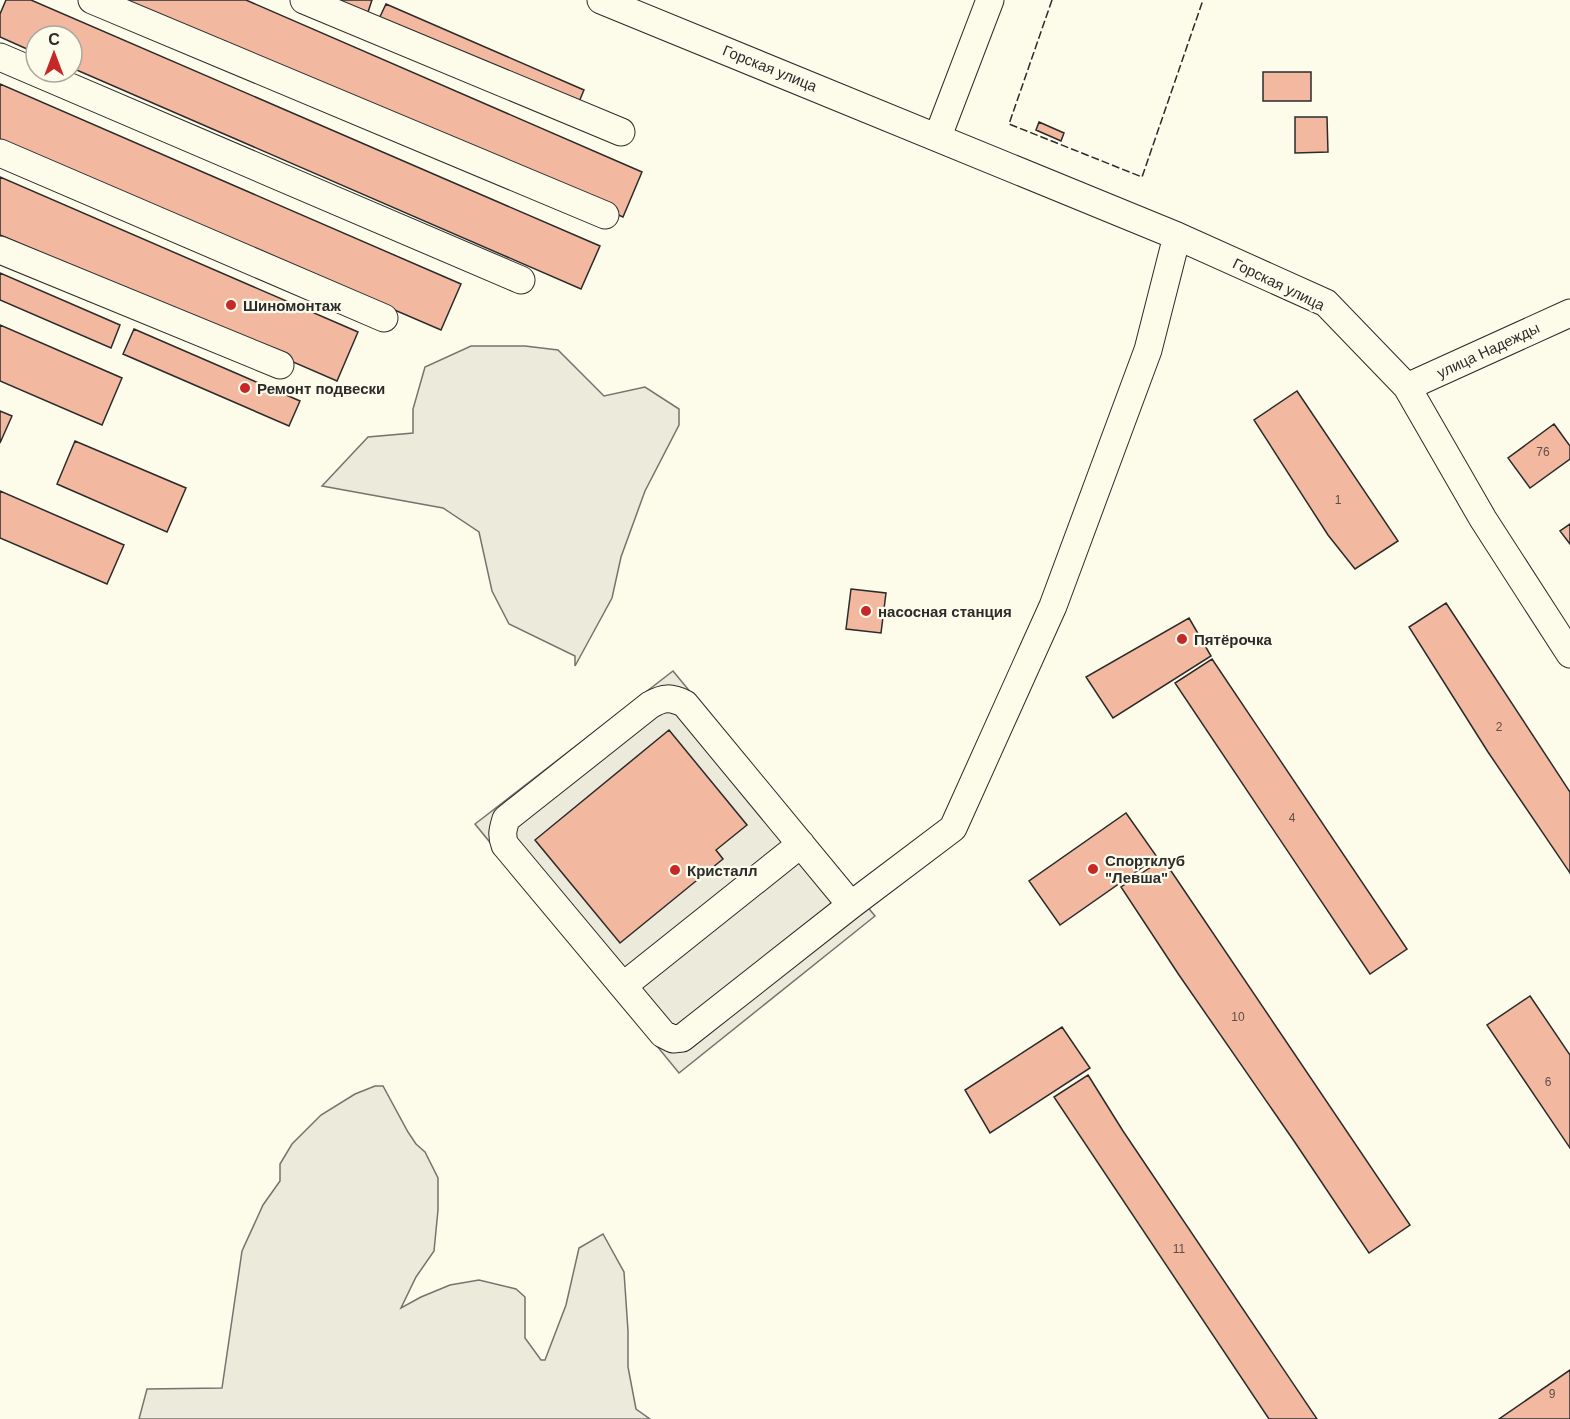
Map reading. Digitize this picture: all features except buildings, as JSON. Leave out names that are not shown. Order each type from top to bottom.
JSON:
[{"type":"street","points":[[92,0],[605,215]]},
{"type":"street","points":[[304,0],[621,132]]},
{"type":"street","name":"Горская улица","points":[[602,0],[1177,236],[1326,303],[1407,387],[1483,519],[1570,654]]},
{"type":"street","points":[[938,136],[990,0]]},
{"type":"street","points":[[0,57],[521,280]]},
{"type":"street","points":[[0,153],[384,318]]},
{"type":"street","points":[[851,905],[685,704],[673,698],[662,698],[651,705],[506,819],[502,837],[505,845],[663,1034],[673,1039],[682,1038],[953,828],[1053,606],[1148,350],[1177,236]]},
{"type":"street","points":[[0,249],[280,364]]},
{"type":"street","name":"улица Надежды","points":[[1407,387],[1570,313]]},
{"type":"street","points":[[623,986],[801,844]]},
{"type":"shaded area","points":[[471,346],[525,346],[558,350],[604,396],[645,387],[679,409],[679,425],[645,491],[621,557],[612,598],[575,666],[575,656],[509,624],[492,591],[479,532],[443,508],[322,486],[368,437],[413,433],[413,409],[425,367]]},
{"type":"shaded area","name":"Кристалл","points":[[673,671],[875,916],[679,1073],[475,824]]},
{"type":"shaded area","points":[[375,1086],[383,1086],[408,1132],[425,1152],[438,1178],[434,1251],[416,1277],[401,1308],[450,1285],[479,1280],[516,1289],[525,1297],[525,1338],[541,1360],[545,1360],[566,1305],[579,1248],[603,1234],[624,1272],[628,1367],[636,1409],[650,1419],[139,1419],[147,1389],[222,1388],[242,1251],[263,1205],[280,1181],[280,1164],[292,1144],[321,1115],[355,1094]]},
{"type":"fence","points":[[1052,0],[1009,124],[1142,177],[1203,0]]},
{"type":"place","name":"Шиномонтаж","points":[[231,305]]},
{"type":"place","name":"Ремонт подвески","points":[[245,388]]},
{"type":"place","name":"насосная станция","points":[[866,611]]},
{"type":"place","name":"Пятёрочка","points":[[1182,639]]},
{"type":"place","name":"Спортклуб \"Левша\"","points":[[1093,869]]},
{"type":"place","name":"Кристалл","points":[[675,870]]}]
